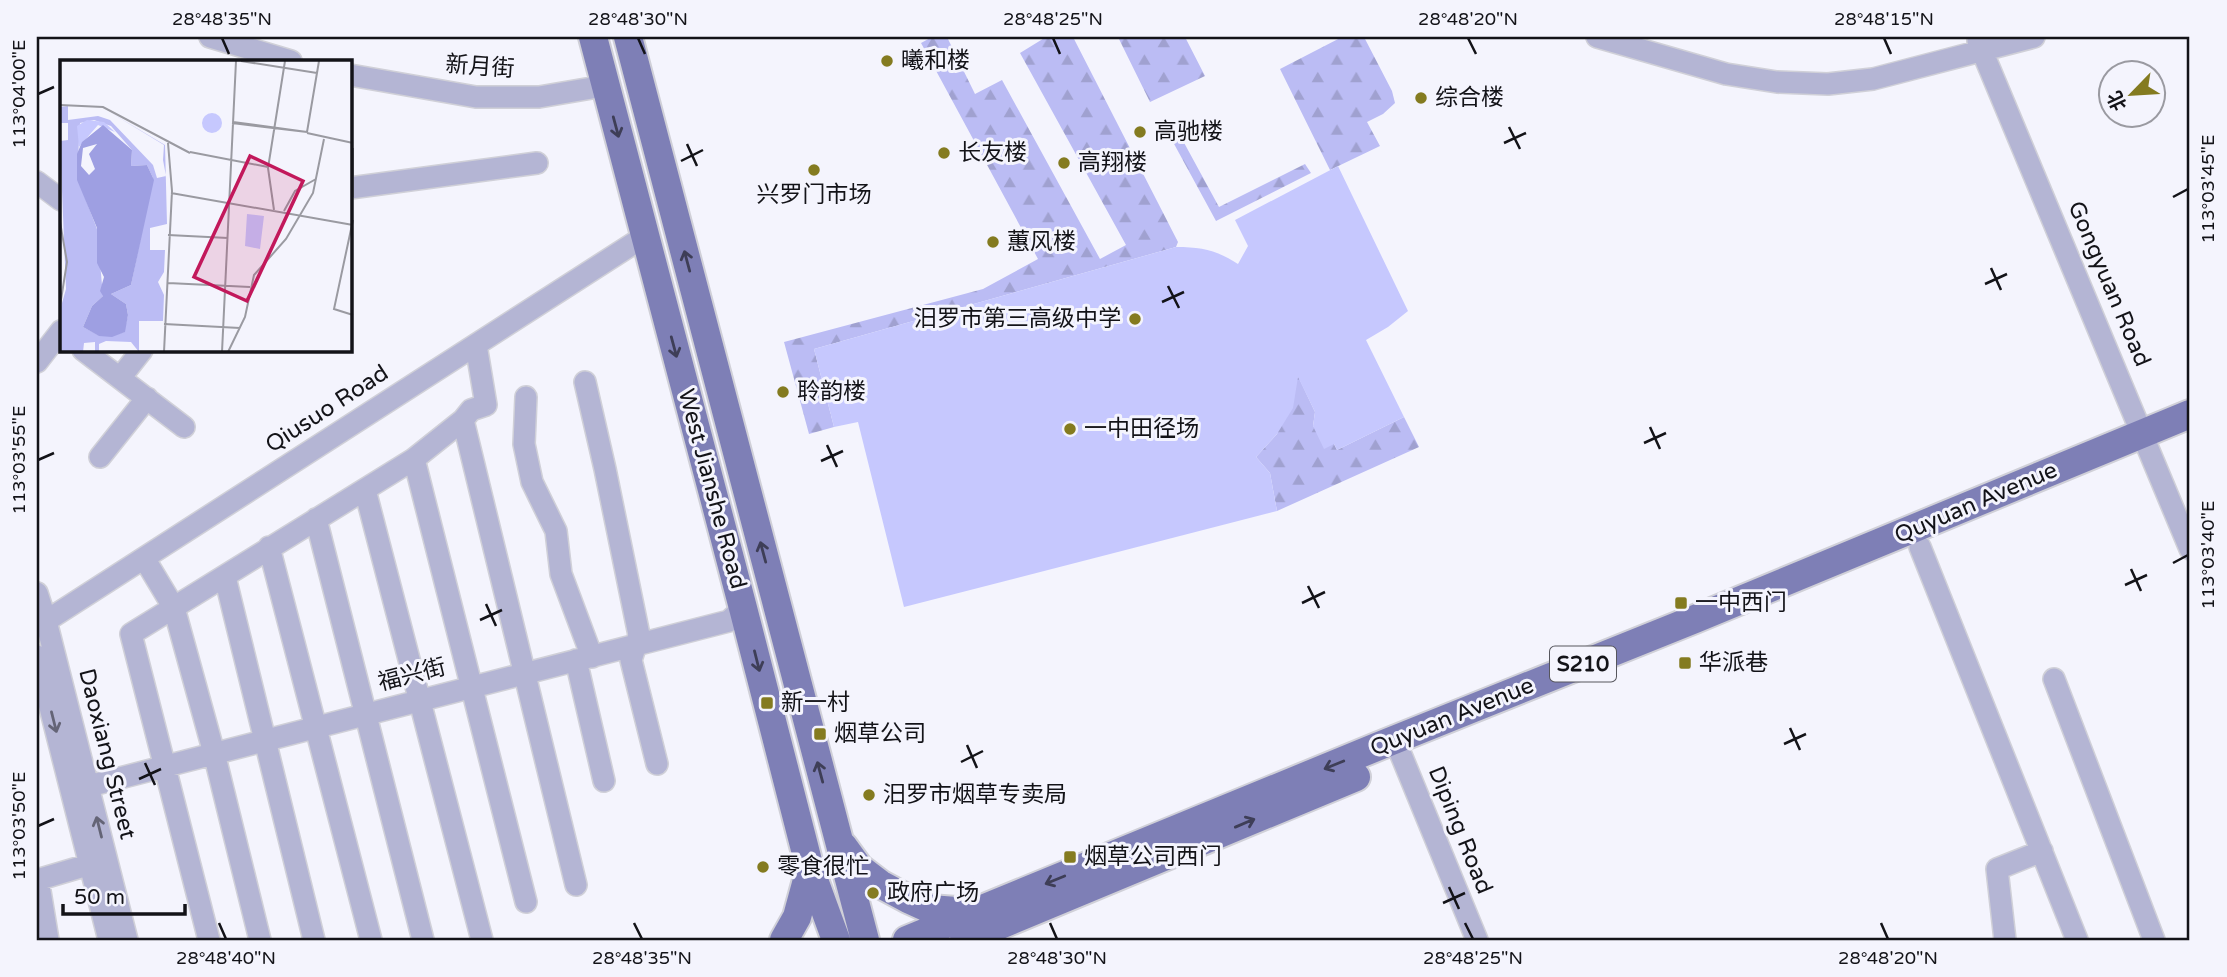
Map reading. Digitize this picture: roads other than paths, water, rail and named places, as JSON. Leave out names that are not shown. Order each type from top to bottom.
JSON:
[{"type":"main road","name":"West Jianshe Road","points":[[593,37],[810,869],[836,940]]},
{"type":"main road","name":"West Jianshe Road","points":[[628,37],[865,940]]},
{"type":"main road","name":"Quyuan Avenue","points":[[1399,749],[1920,547],[2147,442],[2190,414]]},
{"type":"main road","name":"Quyuan Avenue","points":[[964,940],[986,926],[1707,615],[2147,442],[2190,434]]},
{"type":"main road","points":[[838,838],[859,868],[880,884],[930,909],[986,926]]},
{"type":"main road","points":[[784,940],[797,917],[810,869]]},
{"type":"main road","name":"Quyuan Avenue","points":[[907,940],[986,926]]},
{"type":"street","points":[[210,37],[287,60]]},
{"type":"street","points":[[1597,37],[1726,74],[1777,82],[1828,85],[1873,79],[1984,43]]},
{"type":"street","points":[[1634,37],[1749,68],[1772,72],[1822,73],[1871,67],[1984,43],[2034,37]]},
{"type":"street","name":"Gongyuan Road","points":[[1984,43],[2190,549]]},
{"type":"street","name":"新月街","points":[[352,75],[476,97],[540,97],[592,88],[604,79]]},
{"type":"street","points":[[352,188],[537,163]]},
{"type":"street","points":[[37,182],[60,199]]},
{"type":"street","name":"Qiusuo Road","points":[[41,622],[645,236]]},
{"type":"street","points":[[37,362],[60,333]]},
{"type":"street","points":[[209,940],[131,634],[414,459],[463,420],[471,410],[486,405],[476,345]]},
{"type":"street","points":[[86,352],[184,427]]},
{"type":"street","points":[[120,378],[140,352]]},
{"type":"street","points":[[585,382],[639,635],[631,660],[657,764]]},
{"type":"street","points":[[526,397],[524,444],[532,482],[556,531],[561,574],[584,659],[604,781]]},
{"type":"street","points":[[100,457],[147,398]]},
{"type":"street","points":[[463,420],[576,884]]},
{"type":"street","points":[[414,459],[526,902]]},
{"type":"street","points":[[365,490],[482,940]]},
{"type":"street","points":[[316,519],[424,940]]},
{"type":"street","points":[[269,547],[371,940]]},
{"type":"street","points":[[1920,547],[2077,940]]},
{"type":"street","points":[[144,558],[174,608],[214,753],[260,940]]},
{"type":"street","points":[[225,577],[314,940]]},
{"type":"street","name":"Daoxiang Street","points":[[37,593],[41,622],[89,786],[98,862],[127,940]]},
{"type":"street","name":"福兴街","points":[[89,786],[729,621],[743,608]]},
{"type":"street","points":[[37,656],[98,862],[109,940]]},
{"type":"street","points":[[2054,679],[2154,940]]},
{"type":"street","name":"Diping Road","points":[[1399,749],[1477,940]]},
{"type":"street","points":[[2005,940],[1997,869],[2042,851]]},
{"type":"street","points":[[48,940],[37,879],[98,862]]},
{"type":"place","name":"曦和楼","points":[[887,61]]},
{"type":"place","name":"综合楼","points":[[1421,98]]},
{"type":"place","name":"高驰楼","points":[[1140,132]]},
{"type":"place","name":"长友楼","points":[[944,153]]},
{"type":"place","name":"高翔楼","points":[[1064,163]]},
{"type":"place","name":"兴罗门市场","points":[[814,170]]},
{"type":"place","name":"蕙风楼","points":[[993,242]]},
{"type":"place","name":"汨罗市第三高级中学","points":[[1135,319]]},
{"type":"place","name":"聆韵楼","points":[[783,392]]},
{"type":"place","name":"一中田径场","points":[[1070,429]]},
{"type":"place","name":"一中西门","points":[[1681,603]]},
{"type":"place","name":"华派巷","points":[[1685,663]]},
{"type":"place","name":"新一村","points":[[767,703]]},
{"type":"place","name":"烟草公司","points":[[820,734]]},
{"type":"place","name":"汨罗市烟草专卖局","points":[[869,795]]},
{"type":"place","name":"烟草公司西门","points":[[1070,857]]},
{"type":"place","name":"零食很忙","points":[[763,867]]},
{"type":"place","name":"政府广场","points":[[873,893]]}]
